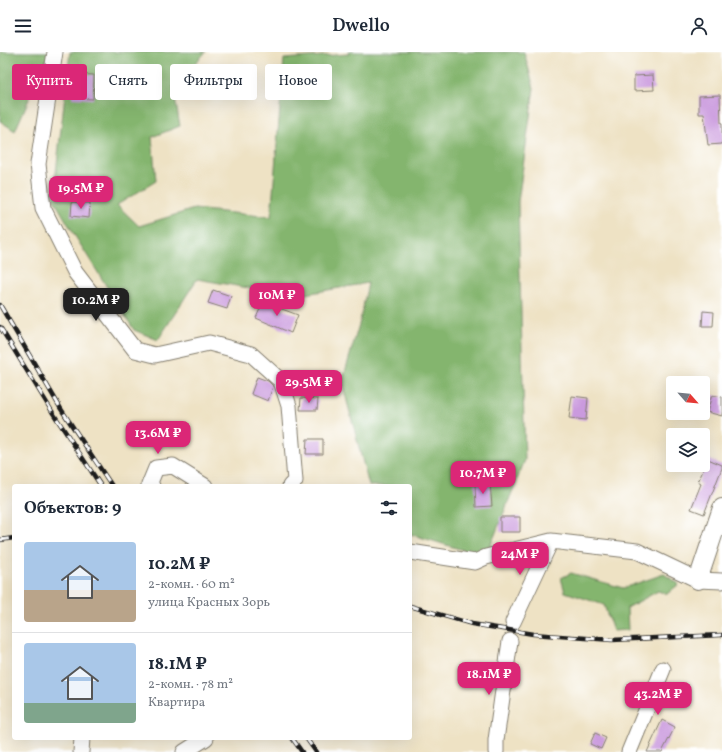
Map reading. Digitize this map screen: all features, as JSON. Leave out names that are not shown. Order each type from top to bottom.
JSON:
[{"type":"street","points":[[55,52],[38,164],[43,208],[75,272],[134,350],[155,356],[209,343],[251,354],[281,382],[289,406],[295,481],[292,484]]},
{"type":"street","points":[[149,484],[156,468],[173,466],[203,484]]},
{"type":"street","points":[[698,580],[722,508]]},
{"type":"street","points":[[513,622],[552,541]]},
{"type":"street","points":[[412,552],[475,562],[486,557],[552,541],[637,551],[698,580],[722,581]]},
{"type":"street","points":[[496,752],[496,740],[510,641]]},
{"type":"street","points":[[629,752],[663,669]]},
{"type":"street","points":[[80,752],[82,740]]},
{"type":"street","points":[[184,752],[203,740]]},
{"type":"green space","points":[[0,52],[48,52],[44,64],[12,64],[12,100],[29,100],[15,131],[0,121]]},
{"type":"green space","points":[[70,52],[206,52],[194,64],[170,64],[170,100],[175,100],[180,126],[152,137],[156,181],[117,205],[139,226],[194,209],[271,217],[281,100],[332,100],[332,64],[284,64],[284,59],[349,54],[348,52],[524,52],[534,88],[518,202],[525,460],[486,557],[412,535],[412,484],[368,484],[342,382],[360,321],[368,283],[294,296],[197,279],[158,340],[134,330],[53,198],[64,100],[87,100],[87,64],[69,64]]},
{"type":"green space","points":[[571,573],[623,588],[664,574],[679,584],[667,594],[658,591],[627,608],[628,630],[613,631],[604,605],[565,592],[561,578]]},
{"type":"building","points":[[87,75],[94,75],[93,99],[87,99]]},
{"type":"building","points":[[653,75],[654,90],[634,91],[634,76]]},
{"type":"building","points":[[720,95],[722,144],[708,145],[704,114],[699,114],[699,96]]},
{"type":"building","points":[[72,202],[90,203],[89,218],[71,216]]},
{"type":"building","points":[[213,290],[231,296],[227,309],[208,303]]},
{"type":"building","points":[[263,302],[298,315],[291,333],[256,318]]},
{"type":"building","points":[[703,311],[714,312],[713,326],[702,326]]},
{"type":"building","points":[[257,377],[268,381],[273,386],[268,401],[251,394]]},
{"type":"building","points":[[712,395],[722,397],[722,416],[710,413],[710,402]]},
{"type":"building","points":[[572,396],[588,398],[586,420],[569,418]]},
{"type":"building","points":[[301,398],[318,399],[317,410],[300,410]]},
{"type":"building","points":[[307,439],[323,439],[323,454],[306,454]]},
{"type":"building","points":[[710,460],[722,465],[704,514],[691,509],[701,484],[698,482],[702,472],[710,472]]},
{"type":"building","points":[[490,483],[492,506],[476,507],[475,484]]},
{"type":"building","points":[[500,517],[520,517],[520,532],[500,532]]},
{"type":"building","points":[[662,720],[675,727],[662,752],[647,752]]},
{"type":"building","points":[[595,733],[606,738],[601,749],[590,744]]},
{"type":"railway","points":[[0,305],[61,409],[111,484]]},
{"type":"railway","points":[[0,327],[53,413],[100,484]]},
{"type":"railway","points":[[0,540],[12,538]]},
{"type":"railway","points":[[412,607],[472,624],[533,634],[612,640],[722,635]]},
{"type":"railway","points":[[293,740],[302,752]]},
{"type":"railway","points":[[307,740],[316,752]]}]
